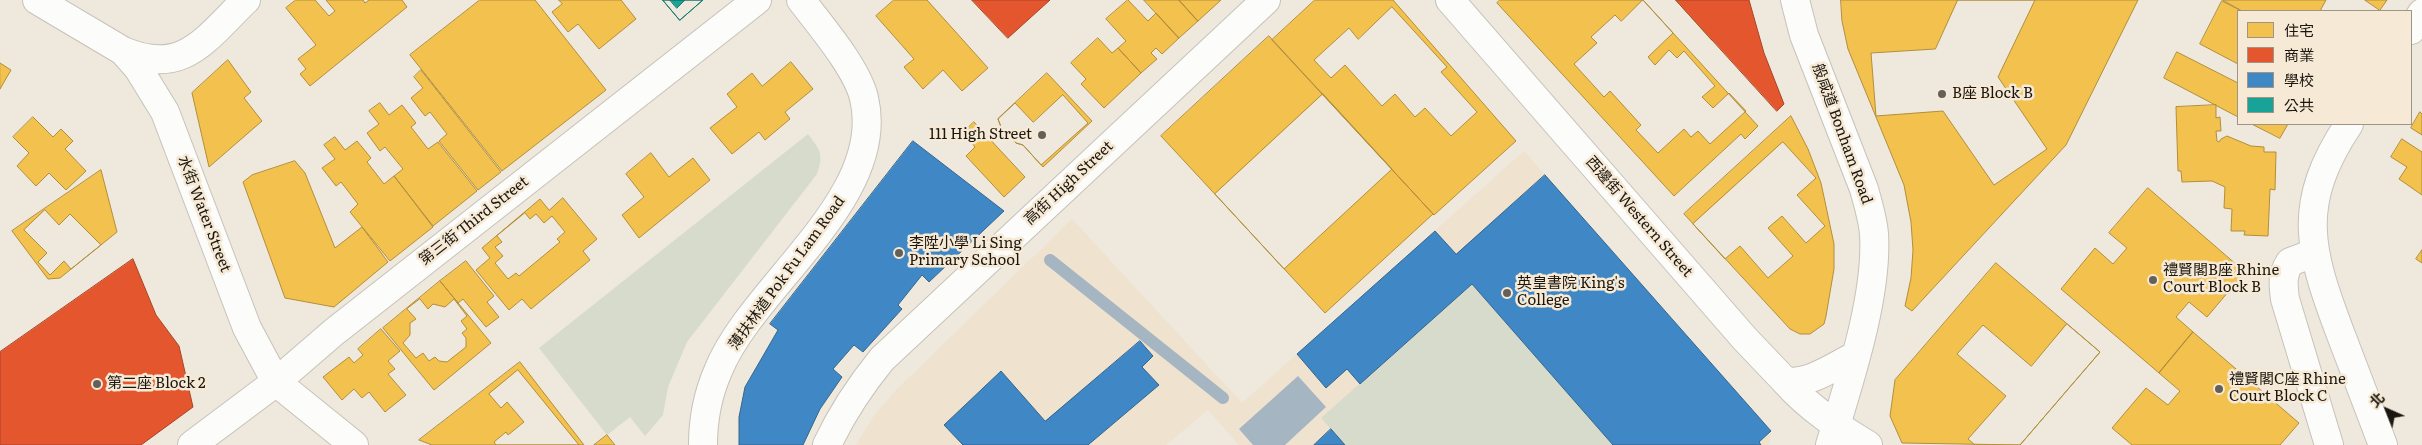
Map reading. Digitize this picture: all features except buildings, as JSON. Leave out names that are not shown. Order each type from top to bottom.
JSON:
[{"type":"main road","name":"水街 Water Street","points":[[37,0],[123,51],[138,68],[164,112],[247,328],[276,382],[354,445]]},
{"type":"main road","points":[[123,51],[151,61],[165,61],[181,56],[196,48],[246,0]]},
{"type":"main road","name":"第三街 Third Street","points":[[192,445],[276,382],[334,332],[758,0]]},
{"type":"main road","name":"薄扶林道 Pok Fu Lam Road","points":[[703,445],[706,408],[718,370],[742,328],[842,202],[858,169],[866,130],[864,99],[856,76],[801,0]]},
{"type":"main road","name":"高街 High Street","points":[[827,445],[838,420],[858,388],[882,359],[1266,0]]},
{"type":"main road","name":"西邊街 Western Street","points":[[1450,0],[1738,331],[1833,435],[1868,445]]},
{"type":"main road","name":"般咸道 Bonham Road","points":[[1795,0],[1804,35],[1871,212],[1874,235],[1873,265],[1867,305],[1833,435]]},
{"type":"main road","points":[[2412,29],[2422,14]]},
{"type":"main road","points":[[2348,125],[2336,144],[2317,190],[2313,210],[2314,253],[2328,299],[2383,445]]},
{"type":"main road","points":[[2314,253],[2290,262],[2283,276],[2283,287],[2328,445]]},
{"type":"main road","points":[[1786,382],[1800,383],[1814,378],[1855,356]]},
{"type":"shaded area","name":"英皇書院 King's College","points":[[1524,151],[1771,431],[1768,445],[1239,445],[1208,410],[1166,445],[856,445],[875,414],[896,390],[1072,219],[1242,403]]},
{"type":"green space","points":[[808,134],[820,152],[817,174],[687,342],[668,387],[663,415],[645,436],[630,417],[607,435],[539,348]]},
{"type":"green space","points":[[1472,284],[1613,445],[1345,445],[1321,418]]},
{"type":"water","points":[[1298,376],[1326,407],[1285,445],[1253,445],[1239,429]]},
{"type":"waterway","points":[[1050,260],[1223,398]]},
{"type":"place","name":"B座 Block B","points":[[1942,94]]},
{"type":"place","name":"111 High Street","points":[[1042,135]]},
{"type":"place","name":"李陞小學 Li Sing Primary School","points":[[899,253]]},
{"type":"place","name":"禮賢閣B座 Rhine Court Block B","points":[[2153,280]]},
{"type":"place","name":"英皇書院 King's College","points":[[1507,293]]},
{"type":"place","name":"第二座 Block 2","points":[[97,384]]},
{"type":"place","name":"禮賢閣C座 Rhine Court Block C","points":[[2219,389]]}]
